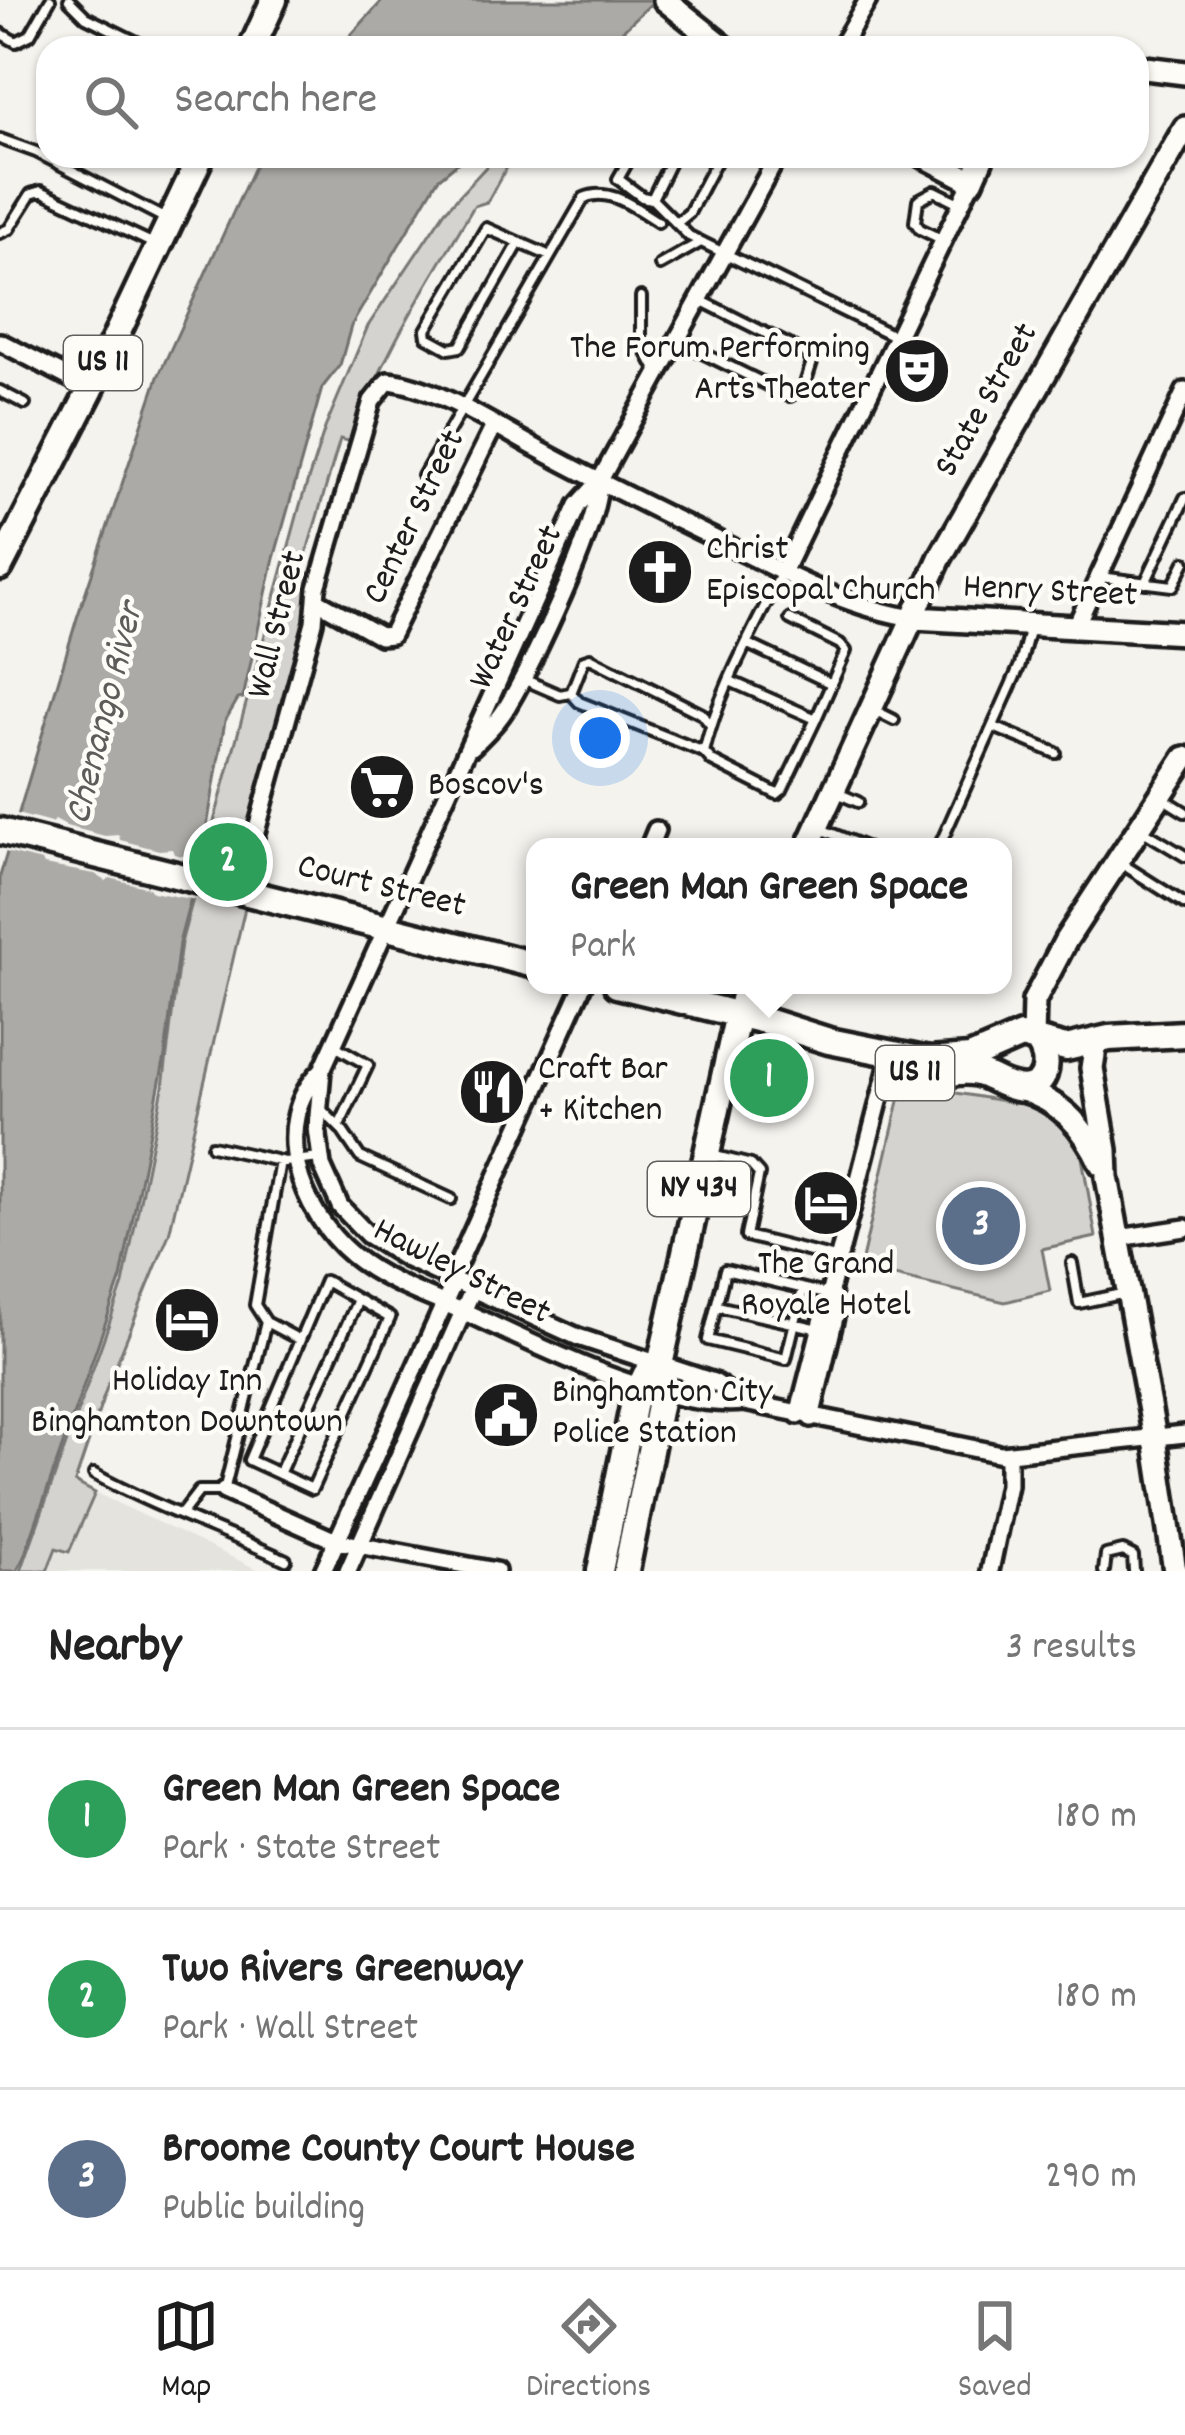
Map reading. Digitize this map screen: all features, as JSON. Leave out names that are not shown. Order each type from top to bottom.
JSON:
[{"type":"main road","points":[[258,36],[274,0]]},
{"type":"main road","name":"US 11","points":[[0,567],[7,535],[91,389],[195,168]]},
{"type":"main road","name":"Court Street","points":[[0,831],[526,962]]},
{"type":"main road","name":"US 11","points":[[654,994],[829,1041],[944,1061],[1021,1041],[1066,1048],[1109,1038],[1178,1035]]},
{"type":"main road","name":"NY 434","points":[[600,1571],[660,1365],[738,1014]]},
{"type":"main road","name":"US 11","points":[[829,1041],[856,1057],[888,1067],[926,1075],[976,1072],[1011,1086],[1036,1084],[1046,1071],[1094,1055],[1178,1035]]},
{"type":"main road","points":[[1011,1086],[995,1062],[1021,1041],[1046,1054],[1046,1071]]},
{"type":"main road","name":"NY 434","points":[[626,1571],[651,1388]]},
{"type":"street","points":[[665,0],[709,36]]},
{"type":"street","points":[[847,36],[868,0]]},
{"type":"street","points":[[1149,68],[1185,73]]},
{"type":"street","name":"State Street","points":[[813,837],[951,538],[1185,128]]},
{"type":"street","name":"Water Street","points":[[387,927],[578,505],[599,482],[771,168]]},
{"type":"street","points":[[947,168],[971,181]]},
{"type":"street","points":[[782,572],[977,168]]},
{"type":"street","points":[[0,342],[91,389]]},
{"type":"street","name":"Henry Street","points":[[388,380],[410,385],[494,425],[782,572],[883,613],[1185,633]]},
{"type":"street","name":"Wall Street","points":[[232,888],[314,622],[316,600],[372,401],[388,380]]},
{"type":"street","points":[[1076,628],[1185,391]]},
{"type":"street","name":"Center Street","points":[[316,600],[380,636],[391,635],[494,425]]},
{"type":"street","name":"Water Street","points":[[470,749],[506,709],[523,676],[595,512],[599,482]]},
{"type":"street","points":[[1021,1041],[1034,1001],[1066,940],[1185,758]]},
{"type":"street","points":[[653,838],[656,830]]},
{"type":"street","name":"Hawley Street","points":[[387,927],[322,1070],[305,1090],[288,1161],[311,1206],[340,1244],[380,1274],[572,1360],[651,1388],[713,1403],[744,1402],[1008,1454],[1185,1434]]},
{"type":"street","points":[[323,1571],[579,994]]},
{"type":"street","points":[[738,1014],[743,994]]},
{"type":"street","points":[[1094,1055],[1107,1178],[1155,1438],[1174,1571]]},
{"type":"street","points":[[805,1416],[819,1329],[832,1296],[888,1067]]},
{"type":"street","name":"Hawley Street","points":[[322,1070],[320,1158],[336,1199],[358,1227],[398,1254],[578,1337],[714,1382],[744,1402]]},
{"type":"street","points":[[1046,1071],[1088,1114],[1105,1143]]},
{"type":"street","points":[[1011,1086],[1047,1099],[1070,1115],[1087,1135],[1107,1178]]},
{"type":"street","points":[[1118,1238],[1185,1228]]},
{"type":"street","points":[[349,1571],[473,1289]]},
{"type":"street","points":[[805,1416],[835,1317],[832,1296]]},
{"type":"street","points":[[990,1571],[1008,1485],[1008,1454]]},
{"type":"street","points":[[224,1491],[336,1541],[496,1571]]},
{"type":"lane","points":[[0,33],[16,41],[30,35],[50,0]]},
{"type":"lane","points":[[70,0],[86,17],[125,36]]},
{"type":"lane","points":[[0,139],[36,152]]},
{"type":"lane","points":[[67,168],[170,221]]},
{"type":"lane","points":[[624,168],[618,179],[652,199],[688,236],[896,337]]},
{"type":"lane","points":[[652,199],[667,168]]},
{"type":"lane","points":[[678,222],[688,214],[713,168]]},
{"type":"lane","points":[[943,240],[915,222],[918,200],[935,190],[960,204]]},
{"type":"lane","points":[[0,233],[9,229],[31,194],[40,191],[159,246]]},
{"type":"lane","points":[[423,476],[584,198],[608,194],[658,222]]},
{"type":"lane","points":[[519,243],[460,346],[449,349],[427,337],[426,330],[481,232],[492,228],[550,256]]},
{"type":"lane","points":[[660,265],[701,242]]},
{"type":"lane","points":[[641,297],[641,341],[657,372]]},
{"type":"lane","points":[[675,340],[790,395],[804,387],[812,362],[807,354],[698,298]]},
{"type":"lane","points":[[0,391],[25,404]]},
{"type":"lane","points":[[1145,583],[1185,498]]},
{"type":"lane","points":[[1099,577],[1173,586],[1185,562]]},
{"type":"lane","points":[[704,752],[710,724],[782,572]]},
{"type":"lane","points":[[531,605],[551,616]]},
{"type":"lane","points":[[571,692],[580,702],[704,752],[712,761],[777,794],[845,656],[844,647],[790,619]]},
{"type":"lane","points":[[943,838],[1020,665],[1031,625]]},
{"type":"lane","points":[[748,644],[832,684]]},
{"type":"lane","points":[[571,692],[584,660],[590,658],[702,714],[710,724]]},
{"type":"lane","points":[[504,664],[560,695],[571,692]]},
{"type":"lane","points":[[730,681],[816,719]]},
{"type":"lane","points":[[872,709],[894,720]]},
{"type":"lane","points":[[994,727],[1056,753]]},
{"type":"lane","points":[[834,792],[858,802]]},
{"type":"lane","points":[[1160,796],[1185,812]]},
{"type":"lane","points":[[1139,829],[1185,856]]},
{"type":"lane","points":[[1118,861],[1185,904]]},
{"type":"lane","points":[[333,1046],[368,1065],[339,1126]]},
{"type":"lane","points":[[319,1107],[360,1157],[451,1199]]},
{"type":"lane","points":[[212,1145],[288,1161],[320,1158]]},
{"type":"lane","points":[[707,1154],[751,1165],[759,1174],[746,1236],[841,1259]]},
{"type":"lane","points":[[288,1161],[255,1300],[266,1322],[298,1339]]},
{"type":"lane","points":[[1072,1263],[1079,1303],[1128,1292]]},
{"type":"lane","points":[[803,1289],[786,1359],[709,1340],[725,1270],[832,1296]]},
{"type":"lane","points":[[326,1281],[357,1302],[390,1318],[312,1489],[248,1460],[326,1281]]},
{"type":"lane","points":[[279,1474],[357,1302]]},
{"type":"lane","points":[[717,1306],[819,1329]]},
{"type":"lane","points":[[182,1513],[199,1491],[224,1491],[266,1322]]},
{"type":"lane","points":[[94,1474],[160,1510],[182,1513],[286,1559]]},
{"type":"lane","points":[[1104,1571],[1106,1555],[1123,1552],[1133,1556],[1134,1571]]},
{"type":"shaded area","points":[[485,168],[506,168],[487,202],[474,206],[406,321],[353,442],[340,439],[298,582],[309,589],[305,608],[323,618],[248,875],[244,912],[169,1234],[107,1387],[75,1482],[95,1493],[69,1552],[56,1548],[47,1571],[21,1571],[123,1284],[163,1087],[181,943],[300,505],[325,428],[368,326],[445,211]]},
{"type":"shaded area","points":[[749,1047],[800,1060],[790,1107],[739,1096]]},
{"type":"shaded area","points":[[903,1084],[1027,1105],[1054,1115],[1079,1140],[1096,1237],[1042,1249],[1050,1291],[1005,1302],[860,1268]]},
{"type":"shaded area","points":[[68,1480],[261,1571],[35,1571]]},
{"type":"water","points":[[383,0],[655,0],[617,36],[350,36]]},
{"type":"water","name":"Chenango River","points":[[254,168],[451,168],[438,179],[351,326],[340,365],[322,388],[273,562],[243,698],[225,721],[202,856],[179,943],[165,1056],[121,1278],[24,1557],[17,1571],[0,1571],[0,876],[77,618],[158,377]]},
{"type":"pier","points":[[13,813],[105,836],[119,835],[120,840],[172,849],[174,854],[206,862],[196,900],[1,851]]},
{"type":"place","name":"The Forum Performing Arts Theater","points":[[917,371]]},
{"type":"place","name":"Christ Episcopal Church","points":[[660,572]]},
{"type":"place","name":"Boscov's","points":[[382,787]]},
{"type":"place","name":"Two Rivers Greenway","points":[[228,862]]},
{"type":"place","name":"Green Man Green Space","points":[[769,1078]]},
{"type":"place","name":"Craft Bar + Kitchen","points":[[492,1092]]},
{"type":"place","name":"The Grand Royale Hotel","points":[[826,1203]]},
{"type":"place","name":"Broome County Court House","points":[[981,1226]]},
{"type":"place","name":"Holiday Inn Binghamton Downtown","points":[[187,1320]]},
{"type":"place","name":"Binghamton City Police Station","points":[[506,1415]]}]
